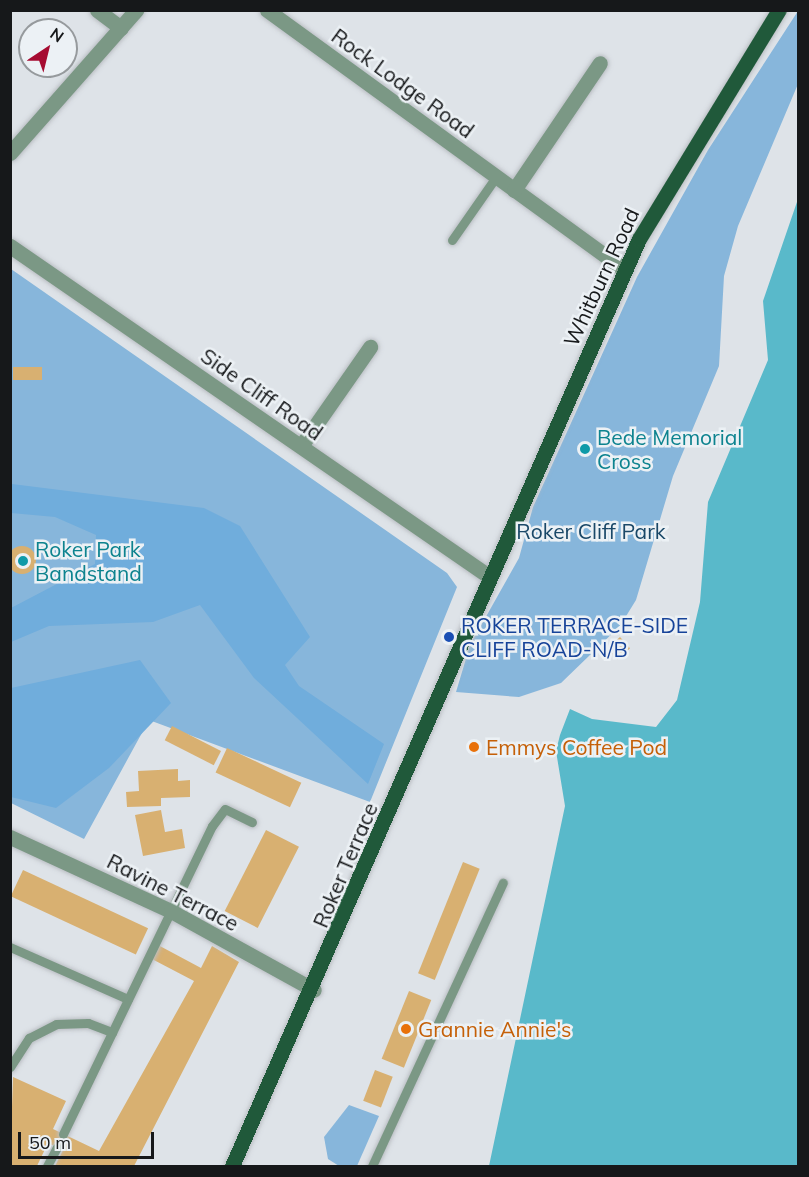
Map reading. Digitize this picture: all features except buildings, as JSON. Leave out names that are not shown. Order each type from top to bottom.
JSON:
[{"type":"main road","name":"Whitburn Road","points":[[490,577],[625,270],[674,176],[779,10]]},
{"type":"main road","name":"Roker Terrace","points":[[232,1167],[314,990],[490,577]]},
{"type":"street","points":[[97,10],[121,28]]},
{"type":"street","points":[[10,153],[136,10]]},
{"type":"street","name":"Rock Lodge Road","points":[[267,10],[625,270]]},
{"type":"street","points":[[514,190],[600,63]]},
{"type":"street","name":"Side Cliff Road","points":[[10,246],[490,577]]},
{"type":"street","points":[[301,446],[370,347]]},
{"type":"street","name":"Ravine Terrace","points":[[10,837],[171,911],[314,990]]},
{"type":"lane","points":[[452,240],[496,177]]},
{"type":"lane","points":[[63,1134],[221,812],[252,822]]},
{"type":"lane","points":[[372,1167],[503,883]]},
{"type":"lane","points":[[10,947],[128,999]]},
{"type":"lane","points":[[10,1066],[28,1038],[56,1024],[70,1021],[112,1032]]},
{"type":"lane","points":[[47,1167],[57,1147]]},
{"type":"green space","name":"Roker Cliff Park","points":[[798,11],[798,84],[738,226],[724,276],[719,366],[673,476],[636,600],[620,626],[561,683],[519,697],[456,692],[470,645],[519,558],[533,507],[637,277],[708,150]]},
{"type":"green space","points":[[11,269],[447,573],[457,587],[370,802],[149,720],[84,839],[11,803]]},
{"type":"green space","points":[[349,1105],[379,1116],[357,1166],[339,1166],[328,1159],[324,1137]]},
{"type":"shaded area","points":[[798,199],[798,1166],[489,1166],[565,806],[556,751],[560,735],[570,709],[592,719],[656,727],[677,700],[700,602],[708,502],[768,360],[763,301]]},
{"type":"shaded area","points":[[12,484],[204,508],[240,526],[310,637],[285,665],[299,686],[384,744],[368,784],[254,678],[200,605],[153,622],[49,626],[11,642],[11,608],[95,564],[96,535],[55,517],[11,513]]},
{"type":"shaded area","points":[[140,660],[171,703],[109,768],[56,808],[11,797],[11,688]]},
{"type":"place","name":"Bede Memorial Cross","points":[[585,449]]},
{"type":"place","name":"Roker Park Bandstand","points":[[23,561]]},
{"type":"place","name":"ROKER TERRACE-SIDE CLIFF ROAD-N/B","points":[[449,637]]},
{"type":"place","name":"Emmys Coffee Pod","points":[[474,747]]},
{"type":"place","name":"Grannie Annie's","points":[[406,1029]]}]
